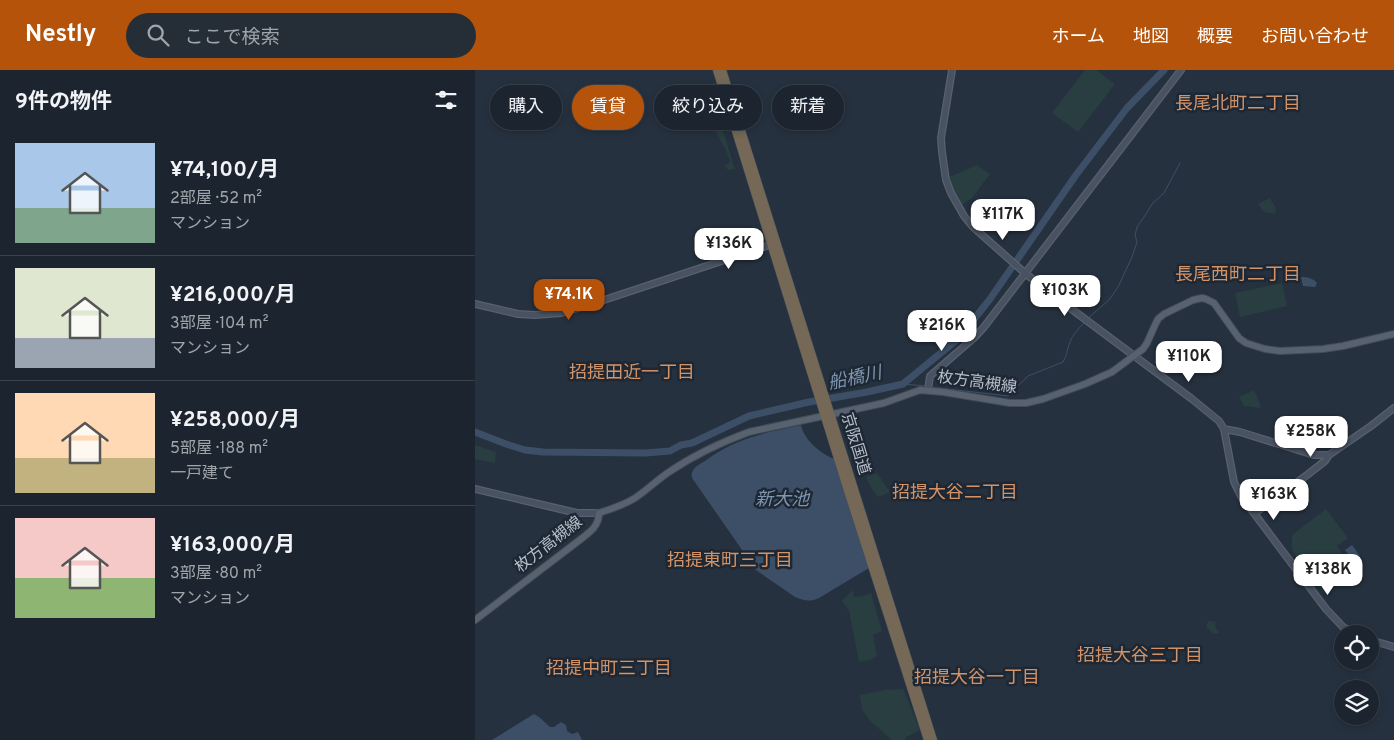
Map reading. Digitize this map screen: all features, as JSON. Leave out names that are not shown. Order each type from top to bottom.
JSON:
[{"type":"highway","name":"京阪国道","points":[[717,70],[743,157],[774,244],[808,375],[820,390]]},
{"type":"highway","name":"京阪国道","points":[[723,70],[774,244],[933,740]]},
{"type":"highway","name":"京阪国道","points":[[827,411],[850,497],[927,740]]},
{"type":"main road","name":"枚方高槻線","points":[[475,620],[581,539],[596,526],[599,513],[634,499],[670,472],[729,439],[749,432],[827,411],[884,403],[920,390],[1025,403],[1051,396],[1111,372],[1143,349],[1155,324],[1164,314],[1193,300],[1202,298],[1215,303],[1239,338],[1246,343],[1265,349],[1280,351],[1323,349],[1394,334]]},
{"type":"street","points":[[952,70],[941,138],[946,180],[951,194],[964,216],[973,227],[1025,274],[1219,421],[1224,429],[1234,482],[1241,496],[1325,610],[1341,625]]},
{"type":"street","points":[[928,390],[931,376],[975,337],[1181,70]]},
{"type":"street","points":[[475,304],[518,314],[561,313],[774,244]]},
{"type":"street","points":[[1255,513],[1325,461],[1329,455],[1393,411]]},
{"type":"street","points":[[1224,429],[1240,432],[1314,455],[1329,455]]},
{"type":"street","points":[[475,489],[577,513],[599,513]]},
{"type":"street","points":[[1379,643],[1394,647]]},
{"type":"green space","points":[[1085,70],[1096,70],[1115,84],[1078,132],[1052,113]]},
{"type":"green space","points":[[715,130],[723,130],[735,169],[728,170],[724,165],[730,161]]},
{"type":"green space","points":[[977,165],[990,174],[972,198],[960,206],[947,176],[952,176]]},
{"type":"green space","points":[[1270,198],[1276,208],[1275,214],[1264,212],[1258,204]]},
{"type":"green space","points":[[1282,283],[1287,306],[1240,317],[1235,293]]},
{"type":"green space","points":[[1254,390],[1261,406],[1259,408],[1244,406],[1239,397]]},
{"type":"green space","points":[[475,445],[496,452],[495,463],[475,459]]},
{"type":"green space","points":[[877,473],[890,492],[878,497],[866,477]]},
{"type":"green space","points":[[1326,509],[1348,538],[1337,546],[1354,572],[1324,594],[1292,550],[1292,535]]},
{"type":"green space","points":[[853,590],[854,597],[871,593],[882,631],[873,635],[877,656],[870,660],[859,662],[849,611],[842,601]]},
{"type":"green space","points":[[1208,621],[1216,622],[1215,626],[1219,633],[1214,634],[1206,627]]},
{"type":"green space","points":[[903,689],[920,730],[906,737],[905,740],[892,740],[870,721],[862,709],[860,695]]},
{"type":"water","points":[[1301,277],[1314,280],[1317,283],[1315,287],[1303,286]]},
{"type":"water","name":"新大池","points":[[801,425],[809,441],[823,453],[834,459],[869,568],[819,598],[810,600],[795,597],[756,570],[692,478],[692,472],[697,466],[728,447],[751,437]]},
{"type":"water","points":[[1352,545],[1360,556],[1353,561],[1345,550]]},
{"type":"water","points":[[534,714],[550,727],[554,727],[561,722],[566,725],[567,731],[572,734],[578,732],[582,740],[492,740]]},
{"type":"waterway","name":"船橋川","points":[[475,432],[525,450],[543,452],[645,453],[670,451],[681,445],[692,443],[749,416],[809,402],[903,384],[959,338],[990,299],[1076,175],[1127,108],[1164,70]]},
{"type":"waterway","points":[[1087,319],[1109,300],[1118,287],[1137,242],[1135,235],[1137,227],[1152,204],[1164,193],[1180,163]]},
{"type":"waterway","points":[[930,387],[1008,396],[1028,376],[1063,362],[1073,336],[1085,322]]},
{"type":"waterway","points":[[903,384],[926,386]]},
{"type":"district","name":"長尾北町二丁目","points":[[1238,104]]},
{"type":"district","name":"長尾西町二丁目","points":[[1238,275]]},
{"type":"district","name":"招提田近一丁目","points":[[632,373]]},
{"type":"district","name":"招提大谷二丁目","points":[[955,493]]},
{"type":"district","name":"招提東町三丁目","points":[[730,561]]},
{"type":"district","name":"招提大谷三丁目","points":[[1140,656]]},
{"type":"district","name":"招提中町三丁目","points":[[609,669]]},
{"type":"district","name":"招提大谷一丁目","points":[[977,678]]}]
